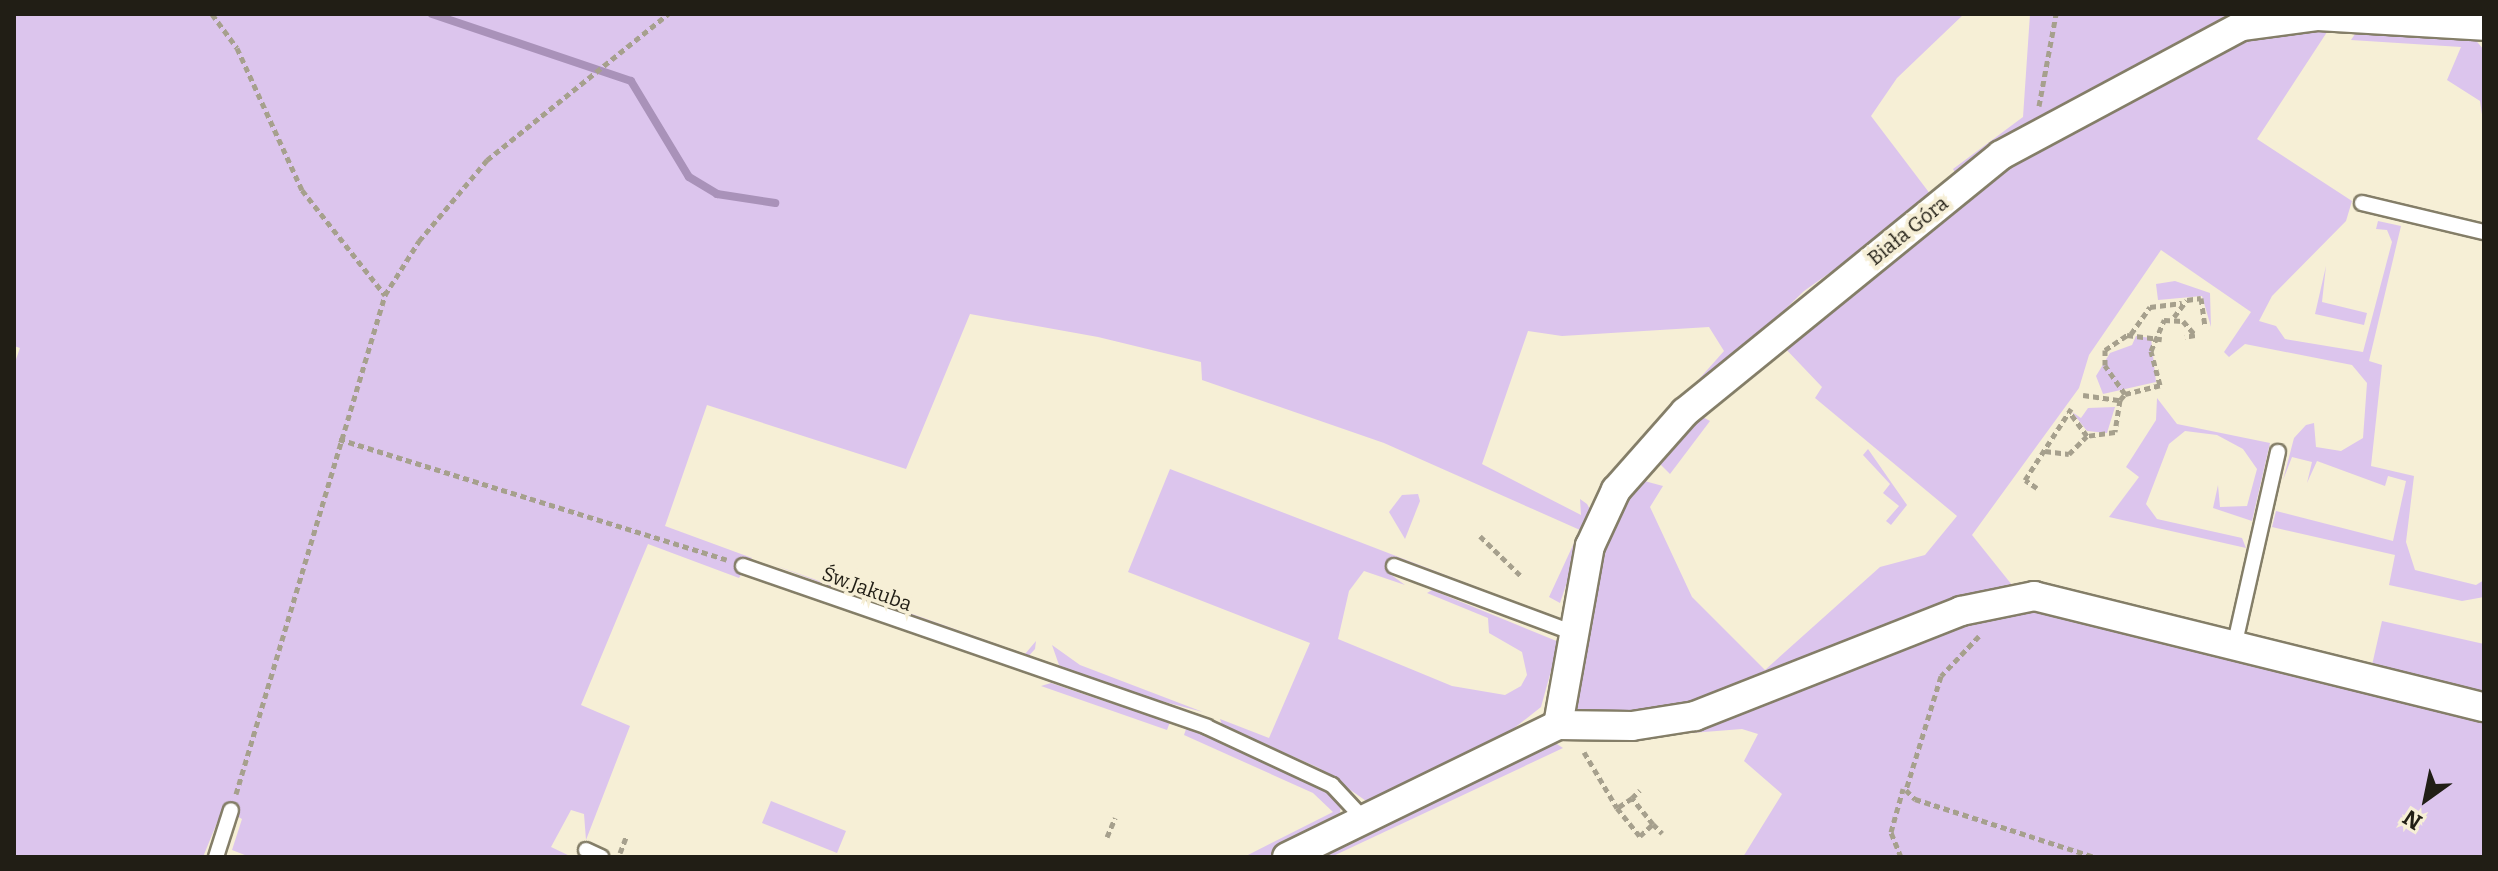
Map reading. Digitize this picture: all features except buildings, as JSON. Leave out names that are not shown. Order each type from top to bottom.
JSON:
[{"type":"street","name":"Biała Góra","points":[[1558,725],[1571,632],[1601,517],[1685,412],[2001,155],[2242,26],[2318,16],[2484,26]]},
{"type":"street","points":[[1287,857],[1361,816],[1558,725],[1632,726],[1695,716],[1961,611],[2034,596],[2105,609],[2234,648],[2484,707]]},
{"type":"lane","points":[[2362,203],[2484,232]]},
{"type":"lane","points":[[2234,648],[2278,452]]},
{"type":"lane","name":"Św.Jakuba","points":[[743,566],[1207,727],[1332,785],[1361,816]]},
{"type":"lane","points":[[1394,566],[1571,632]]},
{"type":"lane","points":[[216,857],[231,810]]},
{"type":"lane","points":[[586,850],[601,857]]},
{"type":"path","points":[[212,14],[237,48],[302,190],[385,295]]},
{"type":"path","points":[[231,810],[339,439],[385,295],[419,241],[487,160],[668,14]]},
{"type":"path","points":[[2032,138],[2056,14]]},
{"type":"path","points":[[2131,334],[2150,307],[2182,303],[2206,302],[2205,325]]},
{"type":"path","points":[[2153,336],[2174,317],[2182,303]]},
{"type":"path","points":[[2174,317],[2196,335],[2185,337]]},
{"type":"path","points":[[2125,392],[2105,365],[2111,342],[2131,334],[2162,339]]},
{"type":"path","points":[[2045,451],[2069,454],[2087,436],[2115,432],[2120,400],[2125,392],[2160,385],[2153,336]]},
{"type":"path","points":[[2083,395],[2120,400]]},
{"type":"path","points":[[2037,488],[2025,480],[2070,410],[2087,436]]},
{"type":"path","points":[[339,439],[743,566]]},
{"type":"path","points":[[1480,536],[1521,576]]},
{"type":"path","points":[[1901,857],[1891,832],[1941,676],[1968,643],[1990,630]]},
{"type":"path","points":[[1581,743],[1617,808],[1640,836],[1653,824]]},
{"type":"path","points":[[1906,780],[1915,799],[2095,857]]},
{"type":"path","points":[[1617,808],[1640,790]]},
{"type":"path","points":[[1632,798],[1662,833]]},
{"type":"path","points":[[1107,837],[1115,818]]},
{"type":"path","points":[[619,854],[627,835]]},
{"type":"shaded area","points":[[14,14],[1964,14],[1897,78],[1871,116],[1934,199],[1804,291],[1613,476],[1724,351],[1709,327],[1562,336],[1528,331],[1482,464],[1581,515],[1580,499],[1591,511],[1560,603],[1549,597],[1580,530],[1384,443],[1202,380],[1201,362],[1098,337],[970,314],[906,469],[707,405],[665,526],[752,558],[739,578],[648,544],[581,705],[630,726],[586,840],[584,814],[571,810],[551,847],[572,857],[250,857],[232,850],[242,819],[223,808],[203,857],[14,857],[14,365],[20,348],[14,346]]},
{"type":"shaded area","points":[[2030,14],[2256,14],[1958,177],[1953,169],[2023,117]]},
{"type":"shaded area","points":[[2329,29],[2257,139],[2352,201],[2346,221],[2272,296],[2259,321],[2276,326],[2285,339],[2363,352],[2392,242],[2387,230],[2376,229],[2378,221],[2401,226],[2369,361],[2382,365],[2371,466],[2414,476],[2406,542],[2415,570],[2476,585],[2484,580],[2484,597],[2462,601],[2389,585],[2395,555],[2272,527],[2276,511],[2393,541],[2406,481],[2388,476],[2385,486],[2317,461],[2307,483],[2312,462],[2292,457],[2283,480],[2294,438],[2306,425],[2314,423],[2316,447],[2341,451],[2363,438],[2367,383],[2352,365],[2245,344],[2229,357],[2224,352],[2251,312],[2161,250],[2089,355],[2079,388],[1972,535],[2016,590],[2484,716],[2484,857],[1743,857],[1782,794],[1744,761],[1758,734],[1742,729],[1590,741],[1585,720],[1568,712],[1594,559],[1637,479],[1663,486],[1650,507],[1692,597],[1765,670],[1880,567],[1925,555],[1957,516],[1815,398],[1822,387],[1781,344],[2011,159],[2264,30]]},
{"type":"shaded area","points":[[2357,31],[2473,37],[2484,50],[2484,128],[2480,101],[2447,80],[2461,47],[2351,40]]},
{"type":"shaded area","points":[[2326,266],[2322,302],[2367,313],[2364,325],[2315,314]]},
{"type":"shaded area","points":[[2175,281],[2210,293],[2211,327],[2202,296],[2158,300],[2156,284]]},
{"type":"shaded area","points":[[2136,336],[2151,338],[2156,382],[2103,394],[2096,376],[2110,353],[2132,345]]},
{"type":"shaded area","points":[[2157,398],[2177,424],[2270,443],[2252,521],[2213,508],[2218,485],[2220,507],[2247,506],[2257,469],[2243,449],[2217,435],[2185,431],[2169,444],[2146,504],[2157,519],[2242,538],[2246,548],[2109,517],[2139,477],[2126,467],[2156,420]]},
{"type":"shaded area","points":[[2115,407],[2107,433],[2087,431],[2072,412],[2081,418],[2088,408]]},
{"type":"shaded area","points":[[1699,415],[1710,421],[1670,474],[1658,462]]},
{"type":"shaded area","points":[[1868,449],[1907,505],[1891,525],[1886,521],[1899,506],[1883,493],[1890,484],[1863,455]]},
{"type":"shaded area","points":[[1170,469],[1531,608],[1393,559],[1386,571],[1405,585],[1364,571],[1349,591],[1338,639],[1452,686],[1505,695],[1521,686],[1527,675],[1522,652],[1489,633],[1488,618],[1427,593],[1432,590],[1559,642],[1541,707],[1503,737],[1369,803],[1319,768],[1222,725],[1220,719],[1269,738],[1310,643],[1128,572]]},
{"type":"shaded area","points":[[1418,494],[1420,501],[1405,539],[1389,512],[1402,495]]},
{"type":"shaded area","points":[[774,565],[1025,654],[1036,641],[1035,649],[1025,660]]},
{"type":"shaded area","points":[[2382,621],[2484,644],[2484,701],[2370,674]]},
{"type":"shaded area","points":[[1052,645],[1080,665],[1203,712],[1088,682],[1059,665]]},
{"type":"shaded area","points":[[1051,683],[1170,722],[1167,730],[1041,686]]},
{"type":"shaded area","points":[[1187,726],[1321,787],[1341,805],[1339,819],[1273,857],[1244,857],[1333,812],[1313,793],[1184,735]]},
{"type":"shaded area","points":[[1546,737],[1563,748],[1331,857],[1306,857]]},
{"type":"shaded area","points":[[771,801],[846,831],[837,853],[762,823]]},
{"type":"waterway","points":[[432,14],[631,81],[689,177],[717,194],[775,203]]}]
